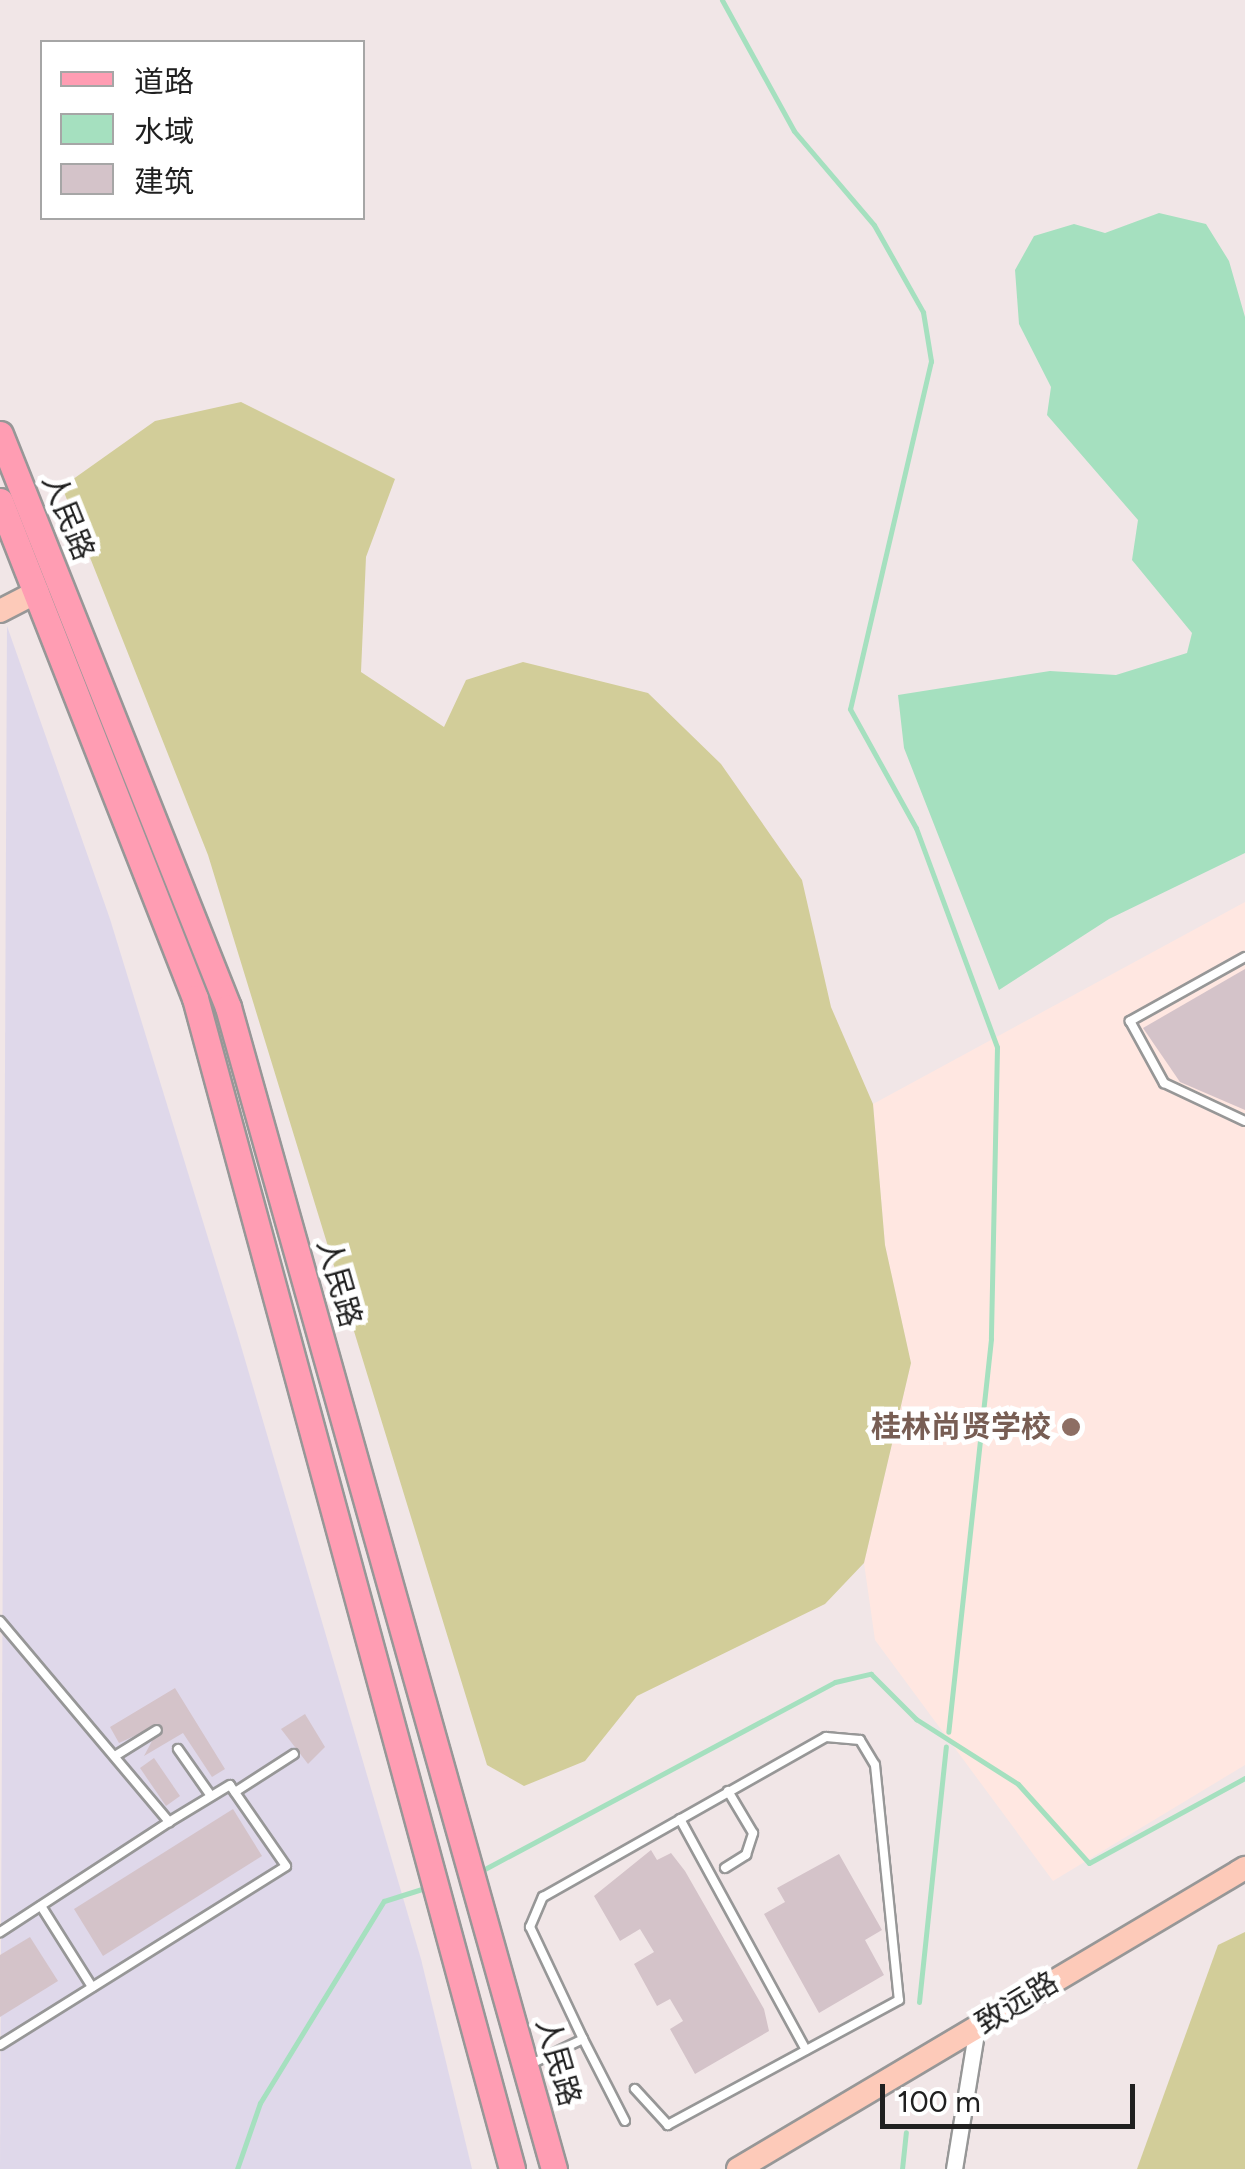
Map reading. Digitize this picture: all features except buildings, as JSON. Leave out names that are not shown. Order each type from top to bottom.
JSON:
[{"type":"main road","name":"人民路","points":[[0,434],[228,1007],[554,2169]]},
{"type":"main road","name":"人民路","points":[[0,500],[195,998],[512,2169]]},
{"type":"main road","points":[[0,611],[38,592]]},
{"type":"main road","name":"致远路","points":[[738,2169],[1245,1868]]},
{"type":"street","points":[[954,2169],[977,2027]]},
{"type":"lane","points":[[1245,957],[1130,1021],[1164,1083],[1245,1121]]},
{"type":"lane","points":[[0,1621],[169,1822]]},
{"type":"lane","points":[[116,1756],[157,1730]]},
{"type":"lane","points":[[626,2121],[583,2039],[530,1914],[543,1897],[832,1735],[860,1740],[875,1765],[899,2000],[668,2124],[635,2089]]},
{"type":"lane","points":[[178,1749],[211,1796]]},
{"type":"lane","points":[[235,1792],[294,1754]]},
{"type":"lane","points":[[0,1932],[230,1785],[286,1866],[0,2045]]},
{"type":"lane","points":[[725,1868],[746,1855],[753,1833],[728,1791]]},
{"type":"lane","points":[[680,1819],[806,2050]]},
{"type":"lane","points":[[40,1906],[92,1987]]},
{"type":"lane","points":[[525,2066],[583,2039]]},
{"type":"shaded area","points":[[241,402],[395,479],[366,557],[361,672],[444,727],[466,680],[523,662],[648,693],[721,764],[802,880],[831,1007],[873,1104],[885,1245],[911,1363],[864,1563],[825,1604],[637,1696],[585,1761],[524,1786],[487,1765],[208,855],[62,487],[155,421]]},
{"type":"shaded area","points":[[7,626],[110,919],[236,1329],[421,1959],[472,2169],[0,2169]]},
{"type":"shaded area","name":"桂林尚贤学校","points":[[1245,902],[1245,1765],[1053,1881],[875,1640],[864,1563],[911,1363],[885,1245],[873,1104]]},
{"type":"shaded area","points":[[1245,1932],[1245,2169],[1137,2169],[1218,1945]]},
{"type":"water","points":[[1159,213],[1206,224],[1229,261],[1245,317],[1245,853],[1109,919],[999,990],[904,748],[898,695],[1050,671],[1116,675],[1187,653],[1192,633],[1132,560],[1138,520],[1047,415],[1051,387],[1019,324],[1015,270],[1034,236],[1074,224],[1105,233]]},
{"type":"waterway","points":[[722,0],[794,131],[874,225],[923,312],[931,361],[850,709],[916,828],[997,1047],[991,1339],[948,1732]]},
{"type":"waterway","points":[[481,1871],[835,1682],[871,1674],[916,1719],[1018,1784],[1089,1863],[1245,1778]]},
{"type":"waterway","points":[[919,2002],[946,1746]]},
{"type":"waterway","points":[[237,2169],[260,2103],[384,1901],[425,1888]]},
{"type":"waterway","points":[[902,2169],[906,2132]]},
{"type":"place","name":"桂林尚贤学校","points":[[1071,1427]]}]
